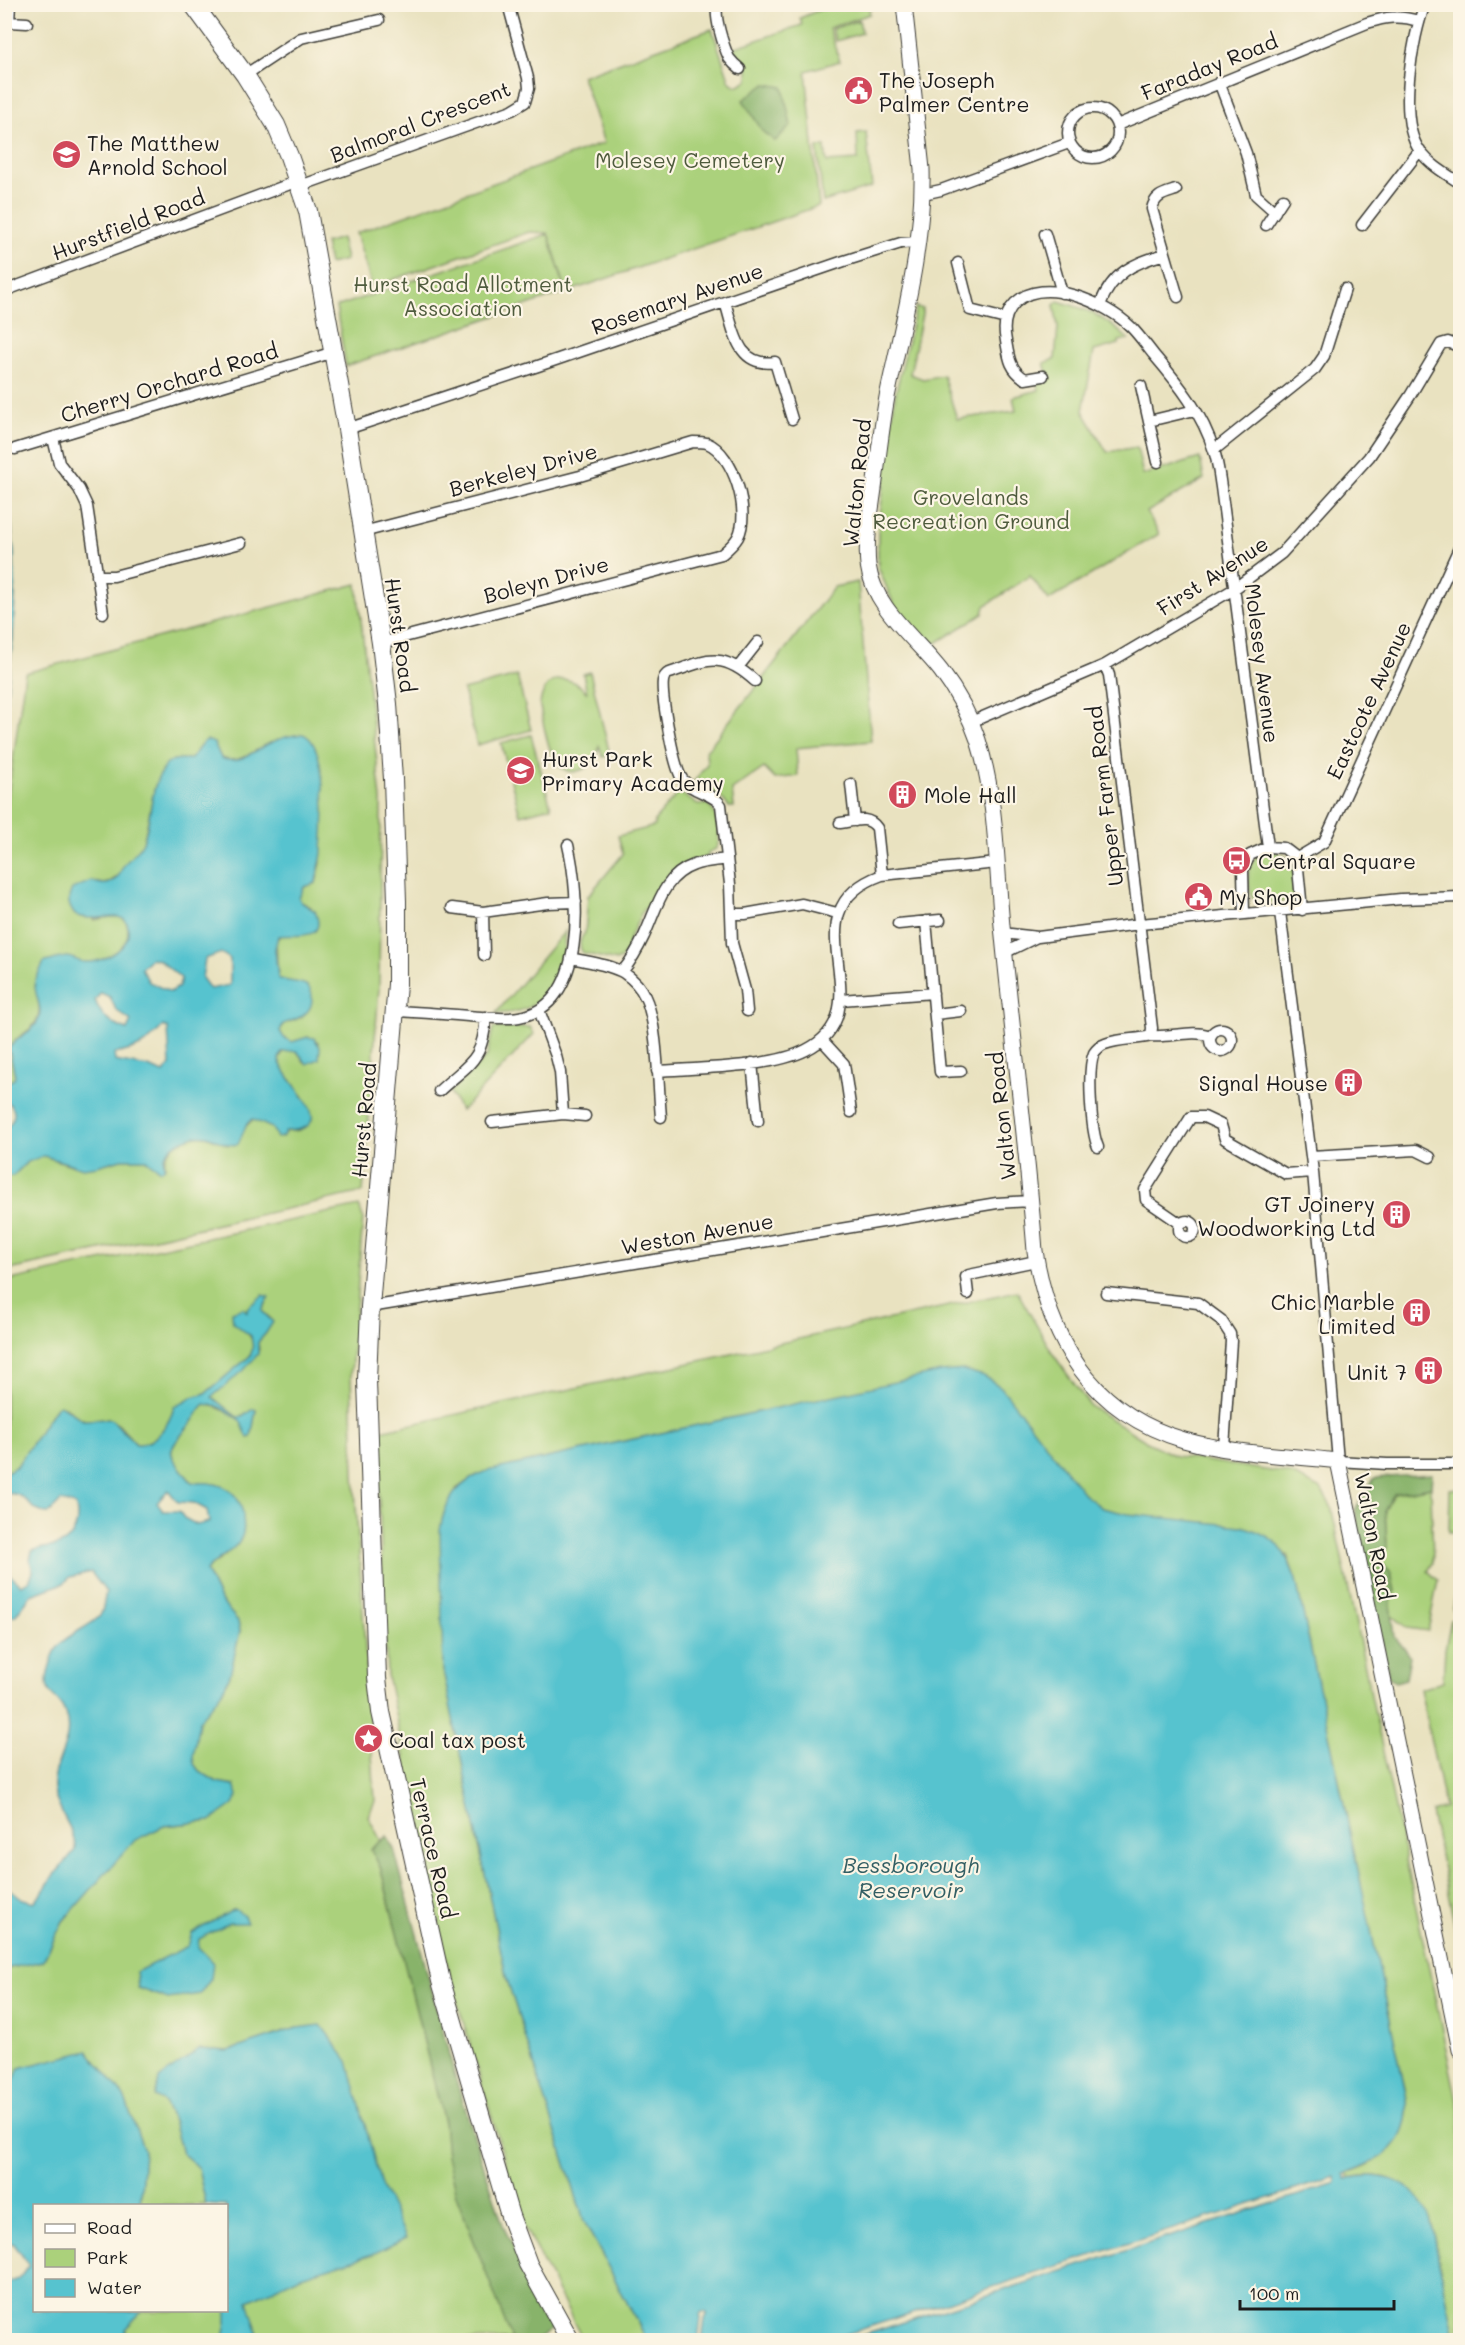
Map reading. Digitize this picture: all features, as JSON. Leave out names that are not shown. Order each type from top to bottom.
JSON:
[{"type":"main road","name":"Hurst Road","points":[[193,4],[245,75],[276,125],[299,184],[316,250],[381,643],[394,791],[398,901],[397,984],[370,1307]]},
{"type":"main road","name":"Walton Road","points":[[904,4],[923,194],[910,295],[883,420],[870,523],[868,565],[887,608],[940,670],[971,722],[978,739],[987,781],[997,863],[1002,933],[1036,1261],[1045,1302],[1076,1364],[1101,1393],[1130,1415],[1170,1435],[1224,1448],[1338,1461],[1461,2050]]},
{"type":"main road","name":"Terrace Road","points":[[370,1307],[368,1380],[377,1678],[381,1712],[441,1981],[510,2216],[528,2264],[570,2340]]},
{"type":"street","points":[[10,4],[7,22],[27,23]]},
{"type":"street","name":"Balmoral Crescent","points":[[299,184],[512,110],[525,102],[529,88],[528,78],[507,4]]},
{"type":"street","points":[[718,4],[716,18],[726,49],[730,60],[740,69]]},
{"type":"street","points":[[1425,4],[1419,21],[1409,75],[1410,115],[1415,142],[1431,162],[1461,183]]},
{"type":"street","name":"Faraday Road","points":[[1117,125],[1219,82],[1389,17],[1405,17],[1419,21]]},
{"type":"street","points":[[245,75],[301,38],[379,20]]},
{"type":"street","points":[[1219,82],[1246,153],[1256,195],[1275,212]]},
{"type":"street","points":[[1088,108],[1106,111],[1117,125],[1117,142],[1113,149],[1098,158],[1081,156],[1069,143],[1067,134],[1073,117],[1088,108]]},
{"type":"street","points":[[923,194],[941,190],[1069,143]]},
{"type":"street","points":[[1362,225],[1420,150]]},
{"type":"street","name":"Hurstfield Road","points":[[4,291],[299,184]]},
{"type":"street","points":[[1176,190],[1159,196],[1154,201],[1152,209],[1178,297]]},
{"type":"street","points":[[1266,225],[1282,199]]},
{"type":"street","points":[[1045,234],[1062,293]]},
{"type":"street","name":"Rosemary Avenue","points":[[347,429],[907,241],[918,242]]},
{"type":"street","points":[[1100,305],[1113,280],[1123,271],[1165,254]]},
{"type":"street","points":[[957,263],[970,310],[1006,319],[1004,328],[1007,352],[1014,372],[1025,379],[1043,375]]},
{"type":"street","points":[[1214,450],[1315,369],[1324,356],[1346,289]]},
{"type":"street","name":"Molesey Avenue","points":[[1006,319],[1009,309],[1021,297],[1041,291],[1062,293],[1087,299],[1100,305],[1131,327],[1185,391],[1195,410],[1214,450],[1221,487],[1268,846]]},
{"type":"street","points":[[725,303],[742,352],[755,362],[764,364],[775,362],[792,419]]},
{"type":"street","name":"First Avenue","points":[[971,722],[1105,665],[1234,589],[1282,553],[1369,457],[1410,396],[1440,344],[1448,342],[1461,347]]},
{"type":"street","name":"Cherry Orchard Road","points":[[15,449],[334,352]]},
{"type":"street","points":[[1140,386],[1158,462]]},
{"type":"street","points":[[1149,421],[1195,410]]},
{"type":"street","points":[[53,438],[59,463],[79,489],[87,506],[103,613]]},
{"type":"street","name":"Berkeley Drive","points":[[363,532],[580,476],[693,442],[705,442],[717,449],[731,466],[741,499],[739,536],[722,554]]},
{"type":"street","points":[[97,576],[114,576],[241,543]]},
{"type":"street","name":"Eastcote Avenue","points":[[1296,858],[1324,842],[1461,546]]},
{"type":"street","name":"Boleyn Drive","points":[[381,643],[722,554]]},
{"type":"street","points":[[739,666],[759,642]]},
{"type":"street","points":[[747,1011],[745,990],[732,943],[721,805],[714,798],[690,787],[675,767],[663,682],[667,674],[713,660],[731,662],[739,666],[755,681]]},
{"type":"street","name":"Upper Farm Road","points":[[1105,665],[1109,675],[1140,924],[1151,1036]]},
{"type":"street","points":[[851,784],[855,821]]},
{"type":"street","points":[[840,823],[867,819],[877,828],[882,875]]},
{"type":"street","points":[[395,1011],[520,1017],[539,1010],[561,987],[571,958],[576,902],[568,845]]},
{"type":"street","points":[[1244,915],[1243,870],[1250,855],[1268,846],[1284,848],[1296,858],[1302,910]]},
{"type":"street","points":[[622,972],[644,936],[669,882],[680,872],[694,865],[727,859]]},
{"type":"street","points":[[657,1071],[752,1063],[804,1051],[822,1040],[836,1021],[841,1000],[836,931],[837,913],[847,897],[867,882],[882,875],[997,863]]},
{"type":"street","points":[[1002,933],[1038,937],[1140,924],[1401,899],[1461,897]]},
{"type":"street","points":[[452,908],[483,912],[548,903],[576,902]]},
{"type":"street","points":[[731,914],[745,914],[802,904],[837,913]]},
{"type":"street","points":[[483,912],[484,955]]},
{"type":"street","points":[[1280,912],[1313,1173],[1338,1461],[1387,1464],[1461,1464]]},
{"type":"street","points":[[898,924],[940,920]]},
{"type":"street","points":[[926,921],[940,1072],[961,1071]]},
{"type":"street","points":[[1004,952],[1038,937]]},
{"type":"street","points":[[571,958],[604,965],[622,972],[638,986],[649,1007],[661,1117]]},
{"type":"street","points":[[841,1000],[933,993]]},
{"type":"street","points":[[539,1010],[560,1072],[563,1114]]},
{"type":"street","points":[[935,1014],[961,1011]]},
{"type":"street","points":[[439,1091],[480,1053],[484,1040],[486,1017]]},
{"type":"street","points":[[1098,1147],[1094,1137],[1091,1098],[1091,1064],[1095,1051],[1105,1044],[1151,1036],[1164,1038],[1203,1033],[1210,1036]]},
{"type":"street","points":[[822,1040],[844,1064],[851,1112]]},
{"type":"street","points":[[752,1063],[758,1121]]},
{"type":"street","points":[[492,1122],[563,1114],[585,1116]]},
{"type":"street","points":[[1181,1224],[1146,1200],[1145,1190],[1191,1117],[1204,1117],[1221,1125],[1225,1139],[1286,1174],[1313,1173]]},
{"type":"street","points":[[1311,1156],[1416,1150],[1430,1157]]},
{"type":"street","name":"Weston Avenue","points":[[370,1307],[997,1203],[1031,1202]]},
{"type":"street","points":[[968,1294],[966,1276],[1036,1261]]},
{"type":"street","points":[[1106,1293],[1198,1303],[1221,1320],[1230,1334],[1231,1341],[1224,1448]]},
{"type":"green space","name":"Molesey Cemetery","points":[[831,5],[872,5],[873,8],[869,10],[870,14],[829,28],[840,61],[806,71],[819,206],[567,292],[548,233],[529,232],[372,287],[356,233],[604,143],[582,76],[712,29],[729,79],[737,86],[748,80],[748,74],[744,62],[730,49],[802,25],[800,18]]},
{"type":"green space","points":[[859,20],[862,33],[836,41],[832,29]]},
{"type":"green space","points":[[766,84],[783,87],[791,126],[775,141],[763,132],[743,100]]},
{"type":"green space","points":[[866,132],[872,187],[823,202],[817,147],[825,147],[827,162],[858,160],[857,133]]},
{"type":"green space","name":"Hurst Road Allotment Association","points":[[548,234],[566,292],[346,366],[336,307]]},
{"type":"green space","points":[[341,238],[346,260],[329,264],[325,243]]},
{"type":"green space","name":"Grovelands Recreation Ground","points":[[1058,301],[1096,315],[1128,339],[1094,351],[1083,411],[1107,452],[1137,447],[1143,475],[1200,458],[1204,479],[1147,512],[1159,534],[1049,600],[1030,576],[985,606],[983,614],[928,648],[903,626],[878,567],[878,531],[895,396],[916,307],[923,309],[910,374],[923,379],[943,375],[957,419],[1016,411],[1013,397],[1039,390],[1037,383],[1049,379],[1044,363],[1055,359],[1058,327],[1054,305]]},
{"type":"green space","points":[[858,582],[871,741],[796,748],[798,776],[775,779],[764,768],[732,790],[734,807],[729,807],[719,795],[694,782],[707,764],[706,751],[834,587]]},
{"type":"green space","points":[[357,584],[381,799],[379,988],[363,1192],[5,1271],[4,1176],[13,1176],[27,1162],[44,1156],[71,1165],[97,1166],[121,1159],[145,1159],[165,1166],[167,1153],[185,1139],[205,1136],[228,1145],[253,1119],[283,1132],[300,1130],[304,1097],[283,1070],[279,1059],[284,1051],[297,1051],[305,1063],[319,1059],[318,1042],[308,1037],[292,1042],[284,1038],[280,1031],[283,1024],[302,1017],[281,979],[278,978],[276,940],[311,907],[301,902],[299,898],[304,887],[316,883],[321,863],[296,735],[275,741],[234,760],[221,758],[214,743],[203,742],[191,759],[173,760],[155,786],[144,840],[138,852],[123,867],[121,874],[104,884],[93,881],[94,920],[115,916],[124,919],[128,927],[125,943],[112,955],[95,962],[84,963],[68,957],[35,984],[39,1004],[38,1017],[32,1027],[16,1039],[9,1049],[15,1076],[5,1084],[4,825],[25,673]]},
{"type":"green space","points":[[590,672],[610,755],[603,757],[599,745],[597,755],[591,764],[573,772],[557,763],[551,752],[540,707],[545,689],[557,680],[572,682],[587,693],[583,674]]},
{"type":"green space","points":[[517,676],[531,730],[477,745],[463,690]]},
{"type":"green space","points":[[531,735],[551,807],[520,815],[501,743]]},
{"type":"green space","points":[[679,792],[698,805],[707,804],[714,812],[718,824],[717,848],[708,853],[708,856],[680,867],[662,883],[652,905],[643,910],[628,942],[629,948],[621,959],[616,961],[583,953],[580,943],[585,933],[588,896],[623,854],[618,836],[655,826],[654,821]]},
{"type":"green space","points":[[1270,851],[1285,856],[1293,866],[1295,880],[1292,900],[1257,903],[1251,893],[1248,873],[1252,861]]},
{"type":"green space","points":[[565,931],[562,964],[553,985],[546,994],[529,1007],[519,1011],[496,1013]]},
{"type":"green space","points":[[530,1027],[534,1034],[461,1111],[450,1092],[487,1056],[493,1028]]},
{"type":"green space","points":[[359,1206],[363,1217],[351,1374],[354,1474],[375,1801],[368,1816],[381,1841],[371,1849],[381,1869],[444,2122],[512,2340],[125,2340],[125,2329],[141,2312],[228,2312],[228,2302],[297,2028],[228,2051],[200,2049],[164,2102],[173,2121],[182,2153],[198,2166],[206,2204],[140,2204],[144,2151],[124,2096],[5,2092],[7,2041],[4,2039],[5,1969],[43,1961],[63,1921],[134,1840],[164,1826],[210,1821],[216,1816],[234,1785],[217,1782],[199,1771],[192,1757],[199,1721],[223,1690],[230,1675],[240,1631],[238,1621],[220,1600],[206,1570],[227,1554],[205,1483],[191,1482],[173,1457],[172,1452],[176,1442],[205,1404],[238,1418],[251,1437],[256,1410],[253,1409],[237,1417],[212,1397],[259,1350],[258,1342],[266,1333],[271,1319],[262,1311],[266,1304],[245,1312],[240,1328],[252,1340],[253,1348],[250,1356],[206,1393],[190,1398],[175,1407],[161,1432],[149,1441],[136,1444],[119,1425],[108,1418],[85,1420],[66,1407],[56,1407],[17,1466],[5,1473],[5,1281]]},
{"type":"green space","points":[[1017,1291],[1053,1354],[1090,1406],[1149,1443],[1176,1456],[1291,1474],[1320,1488],[1331,1506],[1460,2115],[1460,2340],[1456,2340],[1431,2222],[1418,2198],[1399,2183],[1388,2179],[1376,2176],[1350,2178],[1347,2173],[1383,2156],[1392,2148],[1404,2127],[1407,2099],[1296,1580],[1287,1555],[1102,1508],[1085,1495],[477,1475],[456,1489],[443,1670],[506,1976],[584,2221],[647,2340],[583,2340],[525,2228],[451,1981],[387,1675],[376,1432]]},
{"type":"green space","points":[[1432,1474],[1431,1487],[1394,1494],[1385,1510],[1387,1548],[1381,1552],[1382,1564],[1391,1573],[1395,1592],[1390,1597],[1395,1637],[1410,1656],[1406,1679],[1396,1682],[1389,1677],[1355,1510],[1374,1478]]},
{"type":"green space","points":[[1431,1487],[1433,1563],[1428,1571],[1438,1580],[1428,1631],[1407,1628],[1392,1615],[1390,1597],[1395,1592],[1391,1573],[1382,1564],[1381,1551],[1387,1547],[1385,1510],[1394,1494]]},
{"type":"green space","points":[[1460,1488],[1460,1531],[1449,1532],[1450,1489]]},
{"type":"green space","points":[[1460,1582],[1460,1951],[1431,1812],[1445,1808],[1420,1689],[1443,1682],[1445,1649],[1451,1620],[1456,1620],[1458,1611],[1453,1610],[1457,1586]]},
{"type":"green space","points":[[387,1836],[394,1849],[456,2080],[504,2228],[553,2328],[538,2340],[512,2340],[456,2195],[447,2156],[444,2122],[381,1869],[371,1849]]},
{"type":"water","points":[[5,456],[14,554],[15,593],[13,638],[5,711]]},
{"type":"water","points":[[303,734],[311,741],[321,769],[324,824],[322,854],[316,883],[304,887],[299,898],[301,902],[315,911],[318,921],[314,932],[278,936],[275,949],[278,978],[306,985],[312,993],[312,1003],[307,1012],[283,1024],[280,1031],[284,1038],[292,1042],[308,1037],[314,1038],[320,1047],[319,1059],[307,1064],[297,1051],[282,1052],[279,1059],[283,1069],[307,1102],[312,1113],[311,1122],[303,1128],[286,1131],[282,1137],[277,1138],[272,1128],[252,1119],[247,1124],[238,1144],[234,1145],[206,1136],[189,1138],[177,1143],[168,1151],[164,1159],[164,1169],[160,1170],[145,1159],[121,1159],[83,1168],[44,1156],[27,1162],[13,1176],[5,1176],[5,1129],[14,1114],[14,1110],[5,1100],[5,1084],[14,1079],[15,1075],[9,1049],[38,1020],[40,1011],[35,983],[44,962],[67,957],[82,962],[97,961],[121,948],[128,936],[127,924],[121,918],[89,918],[75,915],[69,902],[72,889],[91,881],[109,883],[120,874],[122,868],[143,842],[157,781],[170,761],[191,759],[207,740],[214,743],[221,758],[234,760],[278,740]],"holes":[[[221,953],[230,959],[230,985],[210,989],[202,978],[205,959]],[[151,958],[159,960],[181,978],[179,987],[170,992],[149,982],[141,968]],[[101,993],[110,997],[116,1010],[131,1021],[127,1030],[107,1019],[95,1000]],[[163,1026],[168,1028],[170,1065],[164,1073],[148,1067],[115,1061],[114,1054],[147,1042]]]},
{"type":"water","points":[[263,1295],[269,1297],[262,1311],[273,1322],[258,1342],[258,1354],[244,1370],[212,1397],[237,1417],[253,1409],[256,1410],[251,1437],[248,1438],[240,1420],[219,1407],[205,1404],[176,1442],[172,1452],[173,1457],[191,1482],[216,1484],[228,1489],[237,1498],[242,1509],[244,1527],[240,1540],[206,1571],[220,1600],[238,1621],[240,1631],[230,1675],[223,1690],[199,1721],[193,1757],[194,1764],[199,1771],[217,1782],[234,1785],[238,1795],[233,1805],[210,1821],[164,1826],[135,1840],[63,1921],[43,1961],[5,1969],[5,1889],[8,1888],[20,1898],[34,1902],[75,1850],[72,1834],[58,1805],[54,1790],[56,1769],[68,1731],[67,1722],[61,1705],[47,1686],[47,1680],[52,1659],[58,1647],[65,1639],[99,1617],[106,1592],[91,1572],[70,1577],[64,1583],[31,1595],[15,1616],[5,1617],[5,1575],[9,1574],[21,1585],[29,1581],[33,1572],[30,1560],[32,1551],[66,1541],[76,1528],[77,1516],[75,1505],[61,1501],[49,1513],[42,1512],[36,1510],[19,1495],[5,1494],[5,1473],[17,1466],[56,1407],[60,1405],[83,1420],[111,1419],[136,1444],[143,1444],[155,1437],[169,1420],[174,1407],[190,1398],[206,1393],[250,1356],[253,1348],[251,1336],[233,1323],[232,1312],[243,1308],[247,1312],[247,1308]],"holes":[[[168,1490],[178,1502],[194,1503],[207,1510],[209,1522],[197,1525],[184,1518],[179,1511],[163,1511],[157,1503]]]},
{"type":"water","name":"Bessborough Reservoir","points":[[963,1370],[984,1376],[1001,1387],[1085,1495],[1102,1508],[1128,1514],[1241,1526],[1263,1534],[1278,1544],[1283,1551],[1296,1580],[1407,2099],[1407,2115],[1399,2140],[1391,2149],[1371,2163],[1345,2174],[1347,2179],[1370,2176],[1392,2180],[1403,2184],[1420,2199],[1433,2229],[1456,2340],[848,2340],[1336,2183],[1335,2177],[828,2340],[702,2340],[707,2315],[706,2312],[702,2312],[698,2340],[647,2340],[584,2221],[506,1976],[443,1670],[440,1531],[449,1501],[460,1487],[487,1471],[941,1372]]},
{"type":"water","points":[[235,1909],[244,1916],[247,1923],[229,1923],[199,1939],[198,1947],[213,1962],[211,1979],[200,1994],[168,1999],[138,1988],[136,1972],[188,1946],[192,1933]]},
{"type":"water","points":[[321,2025],[348,2061],[381,2185],[406,2238],[373,2254],[301,2276],[248,2301],[260,2340],[224,2340],[228,2312],[228,2204],[206,2204],[198,2167],[182,2153],[173,2121],[164,2102],[155,2097],[159,2079],[200,2049],[228,2051],[297,2028]]},
{"type":"water","points":[[88,2051],[124,2096],[144,2151],[140,2204],[33,2204],[33,2312],[141,2312],[125,2329],[125,2340],[5,2340],[5,2283],[19,2279],[29,2265],[14,2244],[5,2241],[5,2092],[9,2092],[19,2068]]},
{"type":"place","name":"The Joseph Palmer Centre","points":[[858,91]]},
{"type":"place","name":"The Matthew Arnold School","points":[[66,154]]},
{"type":"place","name":"Hurst Park Primary Academy","points":[[521,770]]},
{"type":"place","name":"Mole Hall","points":[[903,794]]},
{"type":"place","name":"Central Square","points":[[1237,860]]},
{"type":"place","name":"My Shop","points":[[1198,896]]},
{"type":"place","name":"Signal House","points":[[1349,1082]]},
{"type":"place","name":"GT Joinery Woodworking Ltd","points":[[1396,1215]]},
{"type":"place","name":"Chic Marble Limited","points":[[1416,1313]]},
{"type":"place","name":"Unit 7","points":[[1428,1371]]},
{"type":"place","name":"Coal tax post","points":[[368,1739]]}]
